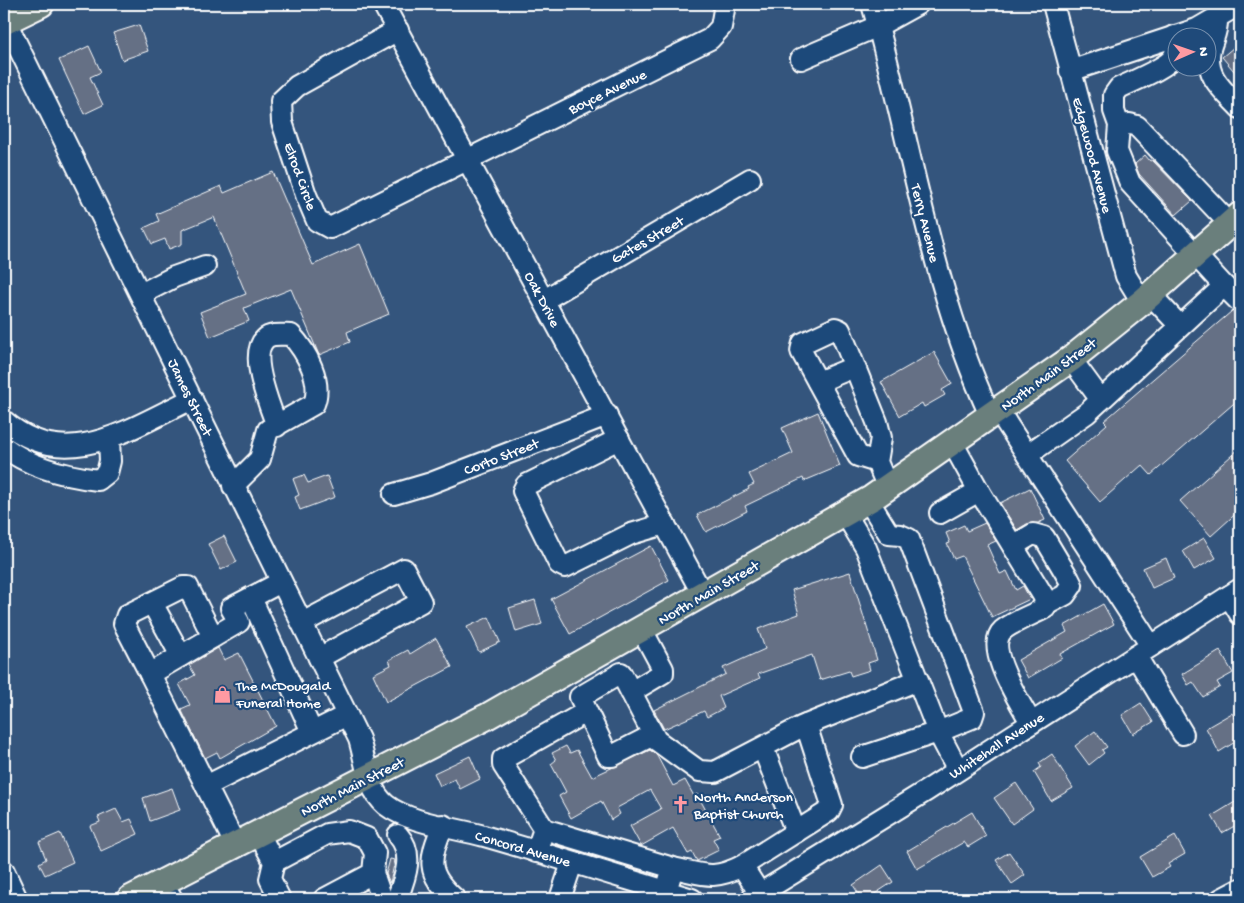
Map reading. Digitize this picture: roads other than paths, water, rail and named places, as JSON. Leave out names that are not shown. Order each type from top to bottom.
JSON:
[{"type":"main road","points":[[4,21],[41,4]]},
{"type":"main road","name":"North Main Street","points":[[130,899],[168,891],[236,846],[368,779],[566,672],[878,494],[1071,359],[1146,298],[1237,218]]},
{"type":"street","name":"Oak Drive","points":[[384,4],[703,595]]},
{"type":"street","name":"Boyce Avenue","points":[[468,160],[710,39],[720,27],[725,4]]},
{"type":"street","points":[[872,4],[878,26]]},
{"type":"street","points":[[801,59],[878,26],[918,4]]},
{"type":"street","name":"Edgewood Avenue","points":[[1052,4],[1126,276],[1146,298],[1180,326]]},
{"type":"street","points":[[1199,28],[1240,4]]},
{"type":"street","points":[[1217,18],[1218,27],[1208,58],[1210,70],[1215,82],[1240,108]]},
{"type":"street","name":"James Street","points":[[4,21],[141,294],[233,486],[359,739],[368,779]]},
{"type":"street","name":"Terry Avenue","points":[[878,26],[946,298],[973,378],[994,413],[1027,455],[1144,651],[1183,734]]},
{"type":"street","name":"Elrod Circle","points":[[398,30],[297,86],[281,101],[282,122],[306,195],[317,221],[330,228],[468,160]]},
{"type":"street","points":[[1070,71],[1166,39]]},
{"type":"street","points":[[1166,64],[1119,88],[1114,95],[1117,118],[1117,151],[1130,183],[1240,302]]},
{"type":"street","points":[[1083,120],[1117,118],[1137,126],[1237,218]]},
{"type":"street","name":"Gates Street","points":[[544,300],[750,179]]},
{"type":"street","points":[[141,294],[174,277],[205,266]]},
{"type":"street","points":[[1027,455],[1087,413],[1224,286]]},
{"type":"street","points":[[877,462],[858,456],[801,351],[802,343],[835,328],[840,330],[877,422],[881,438],[877,462],[878,494],[889,534]]},
{"type":"street","points":[[1071,359],[1101,400]]},
{"type":"street","points":[[818,382],[854,367]]},
{"type":"street","points":[[4,421],[19,434],[40,443],[71,448],[109,439],[192,399]]},
{"type":"street","name":"Corto Street","points":[[394,494],[431,482],[606,415]]},
{"type":"street","points":[[233,486],[260,459],[268,430],[277,426]]},
{"type":"street","points":[[4,447],[15,456],[62,475],[98,480],[108,473],[109,439]]},
{"type":"street","points":[[619,439],[526,485],[523,491],[559,564],[565,566],[631,534],[665,524]]},
{"type":"street","points":[[952,442],[979,491],[1044,597],[1046,605]]},
{"type":"street","points":[[940,513],[979,491]]},
{"type":"street","points":[[845,513],[866,548],[938,732],[958,770]]},
{"type":"street","points":[[862,757],[938,732],[972,718],[974,712],[908,539],[900,535],[889,534],[866,548]]},
{"type":"street","points":[[1013,546],[1033,534],[1044,537],[1072,585],[1070,591],[1046,605],[1045,608],[1004,629],[998,639],[999,656],[1005,674],[1032,723]]},
{"type":"street","points":[[302,623],[404,569],[421,602],[318,658]]},
{"type":"street","points":[[150,674],[239,622],[232,608],[281,582]]},
{"type":"street","points":[[212,637],[188,587],[183,587],[126,615],[124,624],[236,846]]},
{"type":"street","points":[[1235,593],[1240,614]]},
{"type":"street","name":"Whitehall Avenue","points":[[755,896],[958,770],[1235,593]]},
{"type":"street","points":[[251,598],[312,732]]},
{"type":"street","points":[[152,603],[181,656]]},
{"type":"street","points":[[631,692],[663,673],[663,669],[642,630]]},
{"type":"street","points":[[598,654],[621,673],[656,740],[699,771],[715,772],[806,725],[918,680]]},
{"type":"street","points":[[598,654],[601,684]]},
{"type":"street","points":[[566,672],[608,756],[612,756],[653,735]]},
{"type":"street","points":[[621,673],[601,684],[583,704],[504,759],[503,766],[544,829],[673,868],[712,876],[723,876],[830,811],[832,805],[806,725]]},
{"type":"street","points":[[206,786],[347,715]]},
{"type":"street","points":[[763,748],[796,832]]},
{"type":"street","name":"Concord Avenue","points":[[368,779],[380,798],[401,813],[692,899]]},
{"type":"street","points":[[315,806],[327,834]]},
{"type":"street","points":[[375,853],[398,835],[401,813]]},
{"type":"street","points":[[442,825],[433,850],[432,872],[440,885],[455,899]]},
{"type":"street","points":[[536,852],[544,829]]},
{"type":"street","points":[[274,862],[327,834],[349,831],[367,838],[375,853],[373,874],[382,899]]},
{"type":"street","points":[[259,834],[274,862],[270,879],[280,899]]},
{"type":"street","points":[[397,899],[408,868],[406,843],[398,835]]},
{"type":"street","points":[[560,899],[572,863]]},
{"type":"street","points":[[742,866],[755,896]]},
{"type":"street","points":[[666,891],[673,868]]},
{"type":"street","points":[[4,871],[17,899]]},
{"type":"street","points":[[324,899],[373,874]]},
{"type":"street","points":[[1222,899],[1240,889]]},
{"type":"place","name":"The McDougald Funeral Home","points":[[222,694]]},
{"type":"place","name":"North Anderson Baptist Church","points":[[680,805]]}]
